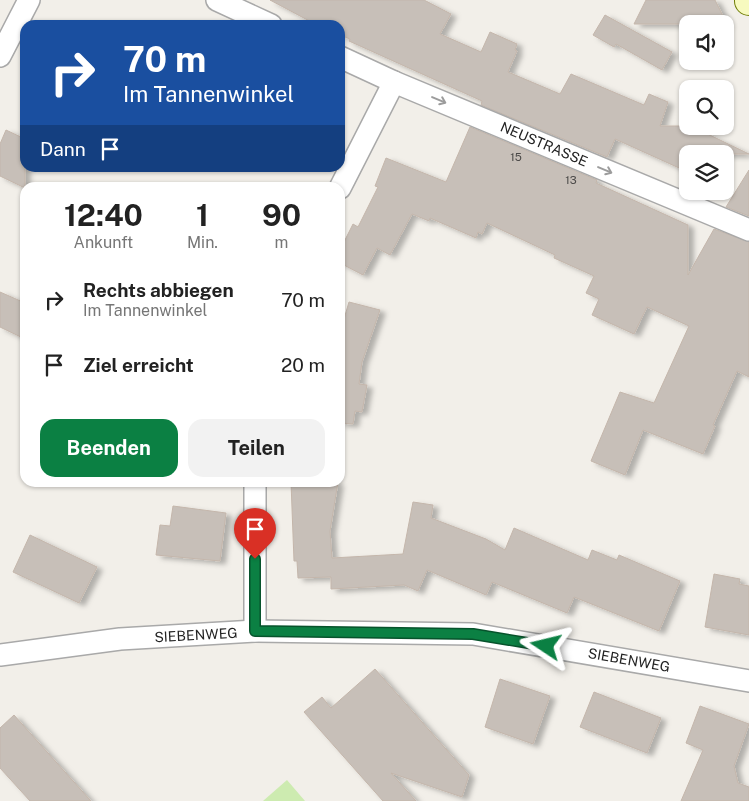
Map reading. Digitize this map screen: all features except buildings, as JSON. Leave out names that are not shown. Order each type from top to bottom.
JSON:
[{"type":"street","points":[[0,56],[29,0]]},
{"type":"street","points":[[217,0],[260,20]]},
{"type":"street","name":"NEUSTRASSE","points":[[345,59],[394,82],[749,230]]},
{"type":"street","points":[[343,182],[394,82]]},
{"type":"street","points":[[255,487],[255,631]]},
{"type":"street","name":"SIEBENWEG","points":[[0,655],[120,639],[255,631],[473,634],[749,681]]},
{"type":"green space","points":[[287,780],[305,801],[263,801]]},
{"type":"route","points":[[255,559],[255,631],[473,634],[546,646]]}]
